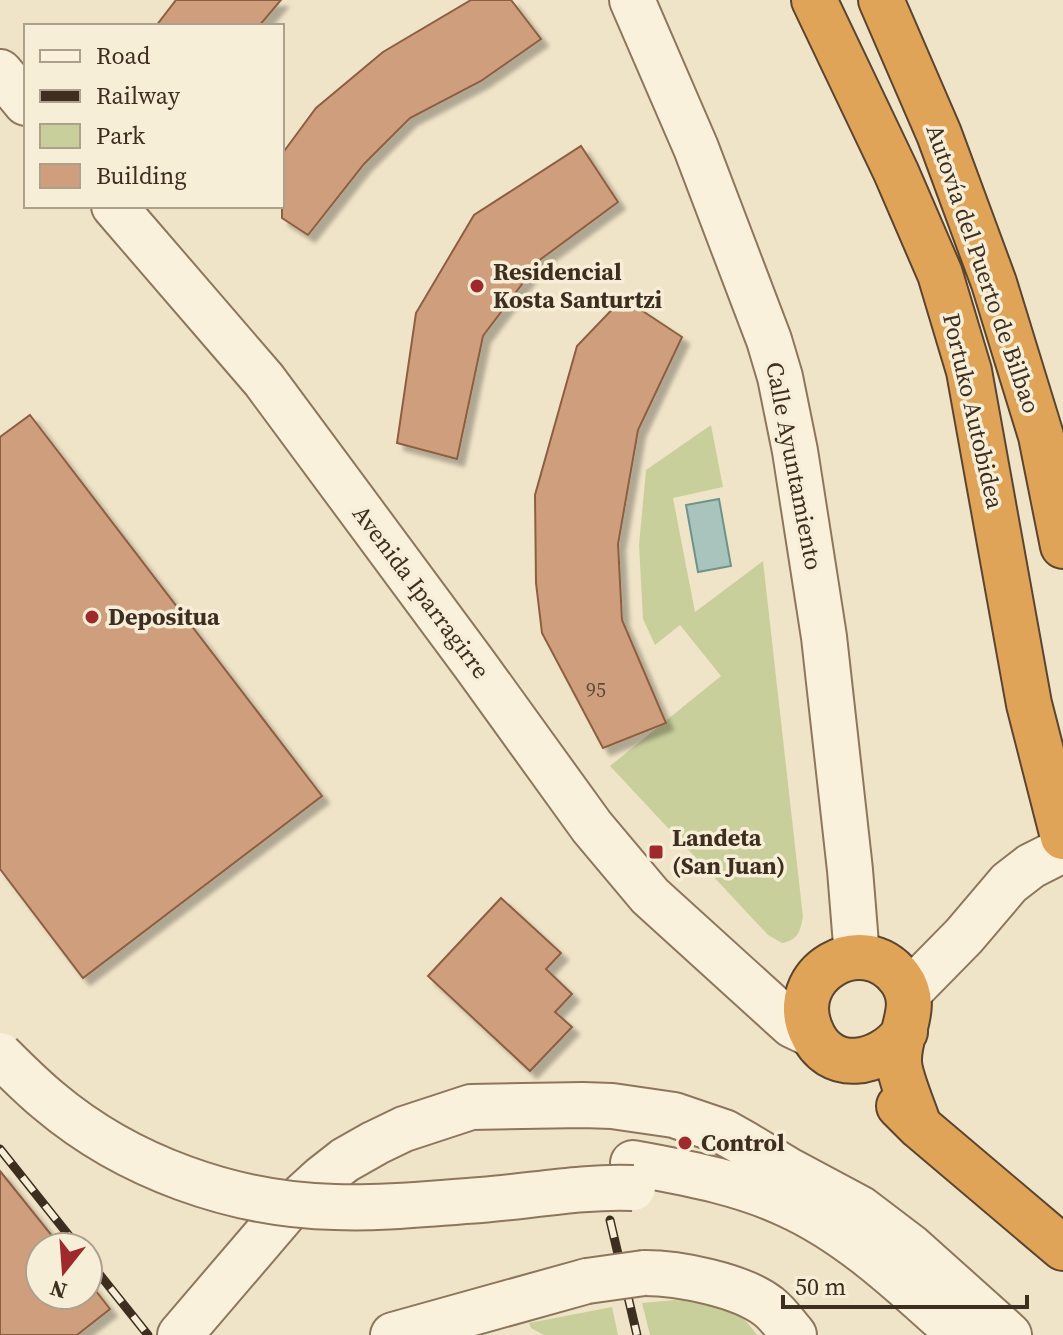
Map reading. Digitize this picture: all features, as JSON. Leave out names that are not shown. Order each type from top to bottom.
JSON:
[{"type":"highway","name":"Portuko Autobidea","points":[[814,0],[896,172],[940,274],[969,371],[1029,704],[1063,837]]},
{"type":"highway","name":"Autovía del Puerto de Bilbao","points":[[881,0],[939,134],[994,283],[1041,436],[1063,546]]},
{"type":"highway","points":[[906,1013],[896,1045],[870,1060],[855,1061],[830,1053],[811,1034],[806,1017],[806,1000],[812,983],[840,963],[874,959],[900,979],[906,1013],[898,1062],[919,1126]]},
{"type":"highway","points":[[855,1061],[919,1126],[1063,1248]]},
{"type":"street","name":"Calle Ayuntamiento","points":[[632,0],[696,148],[769,340],[780,377],[795,451],[824,637],[850,870],[840,963]]},
{"type":"street","points":[[0,72],[24,101]]},
{"type":"street","name":"Avenida Iparragirre","points":[[116,208],[264,380],[592,827],[650,896],[792,1025],[811,1034]]},
{"type":"street","points":[[906,1013],[1009,883],[1031,866],[1063,850]]},
{"type":"street","points":[[734,971],[786,980],[840,963]]},
{"type":"street","points":[[0,1055],[78,1124],[141,1159],[179,1176],[235,1193],[289,1204],[364,1207],[605,1187],[633,1176],[672,1170],[740,1187],[791,1206],[853,1245],[960,1335]]},
{"type":"street","points":[[185,1329],[287,1210],[333,1169],[375,1143],[404,1129],[471,1107],[583,1105],[674,1115],[724,1132],[861,1209],[911,1247],[1009,1335]]},
{"type":"street","points":[[633,1176],[729,1208],[800,1238],[839,1260],[930,1335]]},
{"type":"street","points":[[393,1335],[587,1281],[644,1273],[685,1277],[752,1296],[777,1314],[794,1335]]},
{"type":"green space","points":[[711,425],[723,487],[673,498],[695,612],[763,561],[803,917],[797,934],[792,940],[782,943],[768,935],[610,766],[721,676],[680,625],[655,645],[643,619],[639,545],[646,470]]},
{"type":"green space","points":[[674,1300],[711,1303],[730,1309],[757,1335],[650,1335],[642,1303]]},
{"type":"green space","points":[[612,1307],[618,1335],[544,1335],[531,1328],[529,1323]]},
{"type":"water","points":[[719,499],[731,566],[698,572],[686,505]]},
{"type":"building","points":[[176,0],[281,0],[261,24],[158,24]]},
{"type":"building","points":[[471,0],[511,0],[541,39],[481,81],[410,118],[364,164],[308,235],[282,218],[284,151],[316,108],[383,52]]},
{"type":"building","name":"Residencial Kosta Santurtzi","points":[[581,146],[618,202],[541,259],[483,336],[457,459],[397,443],[416,313],[474,215]]},
{"type":"building","points":[[623,298],[682,337],[638,430],[618,544],[622,620],[666,723],[603,748],[542,633],[536,583],[535,495],[577,346]]},
{"type":"building","name":"Depositua","points":[[30,415],[322,796],[83,978],[0,869],[0,437]]},
{"type":"building","points":[[501,898],[561,953],[546,969],[572,994],[555,1012],[572,1027],[530,1071],[428,976]]},
{"type":"building","points":[[0,1171],[48,1231],[24,1231],[24,1311],[104,1311],[104,1301],[110,1309],[77,1335],[0,1335]]},
{"type":"railway","points":[[0,1149],[65,1231]]},
{"type":"railway","points":[[610,1220],[637,1335]]},
{"type":"railway","points":[[104,1280],[148,1335]]},
{"type":"place","name":"Residencial Kosta Santurtzi","points":[[477,286]]},
{"type":"place","name":"Depositua","points":[[92,617]]},
{"type":"place","name":"Landeta (San Juan)","points":[[656,852]]},
{"type":"place","name":"Control","points":[[685,1143]]}]
